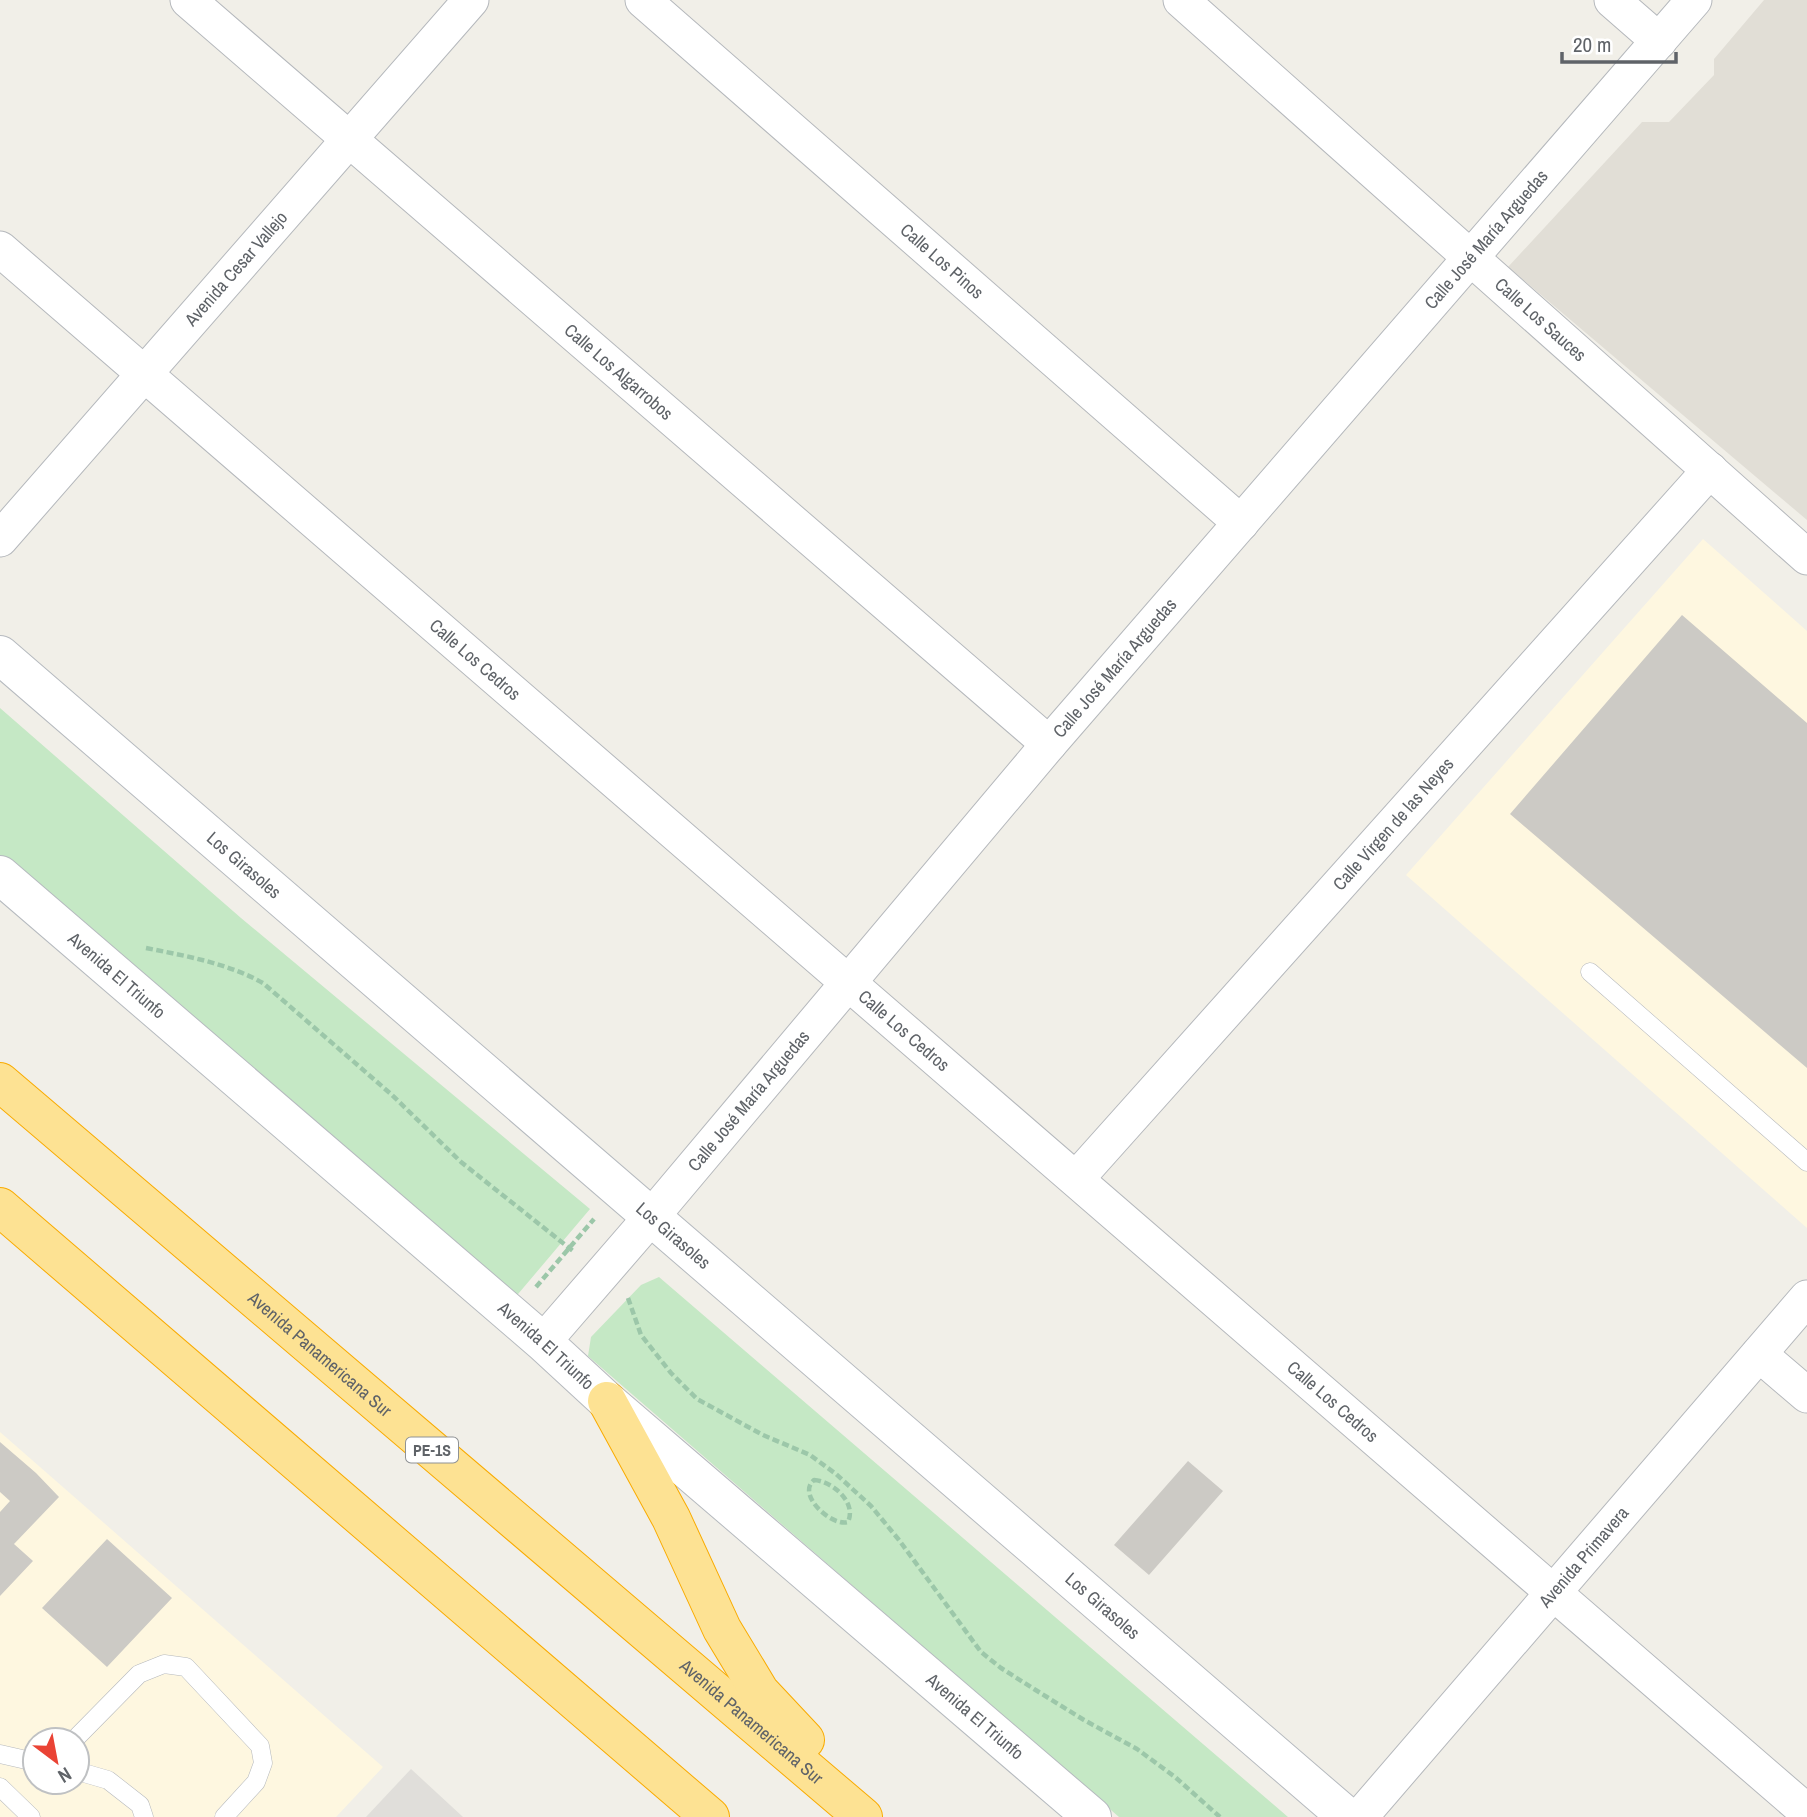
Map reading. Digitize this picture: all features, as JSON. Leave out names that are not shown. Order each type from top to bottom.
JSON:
[{"type":"highway","name":"Avenida Panamericana Sur","points":[[0,1082],[863,1817]]},
{"type":"highway","points":[[0,1207],[710,1817]]},
{"type":"highway","points":[[607,1401],[671,1518],[722,1629],[760,1692],[874,1817]]},
{"type":"street","name":"Calle Los Algarrobos","points":[[188,0],[1049,744]]},
{"type":"street","name":"Avenida Cesar Vallejo","points":[[0,538],[471,0]]},
{"type":"street","name":"Calle Los Pinos","points":[[643,0],[1241,523]]},
{"type":"street","name":"Calle Los Sauces","points":[[1181,0],[1807,558]]},
{"type":"street","points":[[1612,0],[1659,41]]},
{"type":"street","name":"Calle José María Arguedas","points":[[543,1342],[1049,744],[1694,0]]},
{"type":"street","name":"Calle Los Cedros","points":[[0,249],[1807,1812]]},
{"type":"street","name":"Calle Virgen de las Neyes","points":[[1076,1179],[1710,470]]},
{"type":"street","name":"Los Girasoles","points":[[0,655],[1347,1817]]},
{"type":"street","name":"Avenida El Triunfo","points":[[0,875],[1092,1817]]},
{"type":"street","name":"Avenida Primavera","points":[[1360,1817],[1807,1298]]},
{"type":"street","points":[[1759,1354],[1807,1395]]},
{"type":"lane","points":[[1590,972],[1807,1162]]},
{"type":"lane","points":[[88,1726],[139,1674],[164,1664],[186,1667],[260,1746],[263,1763],[256,1782],[224,1817]]},
{"type":"lane","points":[[0,1754],[21,1759]]},
{"type":"lane","points":[[91,1775],[108,1780],[140,1805],[144,1817]]},
{"type":"lane","points":[[0,1787],[31,1817]]},
{"type":"path","points":[[512,1314],[620,1189]]},
{"type":"path","points":[[814,1480],[828,1483],[838,1491],[845,1499],[851,1515],[846,1524],[830,1518],[811,1500],[808,1490],[814,1480]]},
{"type":"path","points":[[838,1491],[846,1484]]},
{"type":"shaded area","points":[[1764,0],[1807,0],[1807,520],[1508,267],[1642,122],[1669,122],[1714,75],[1714,59]]},
{"type":"shaded area","points":[[1703,539],[1807,631],[1807,1228],[1406,875]]},
{"type":"shaded area","points":[[0,1432],[383,1767],[336,1817],[0,1817]]},
{"type":"shaded area","points":[[411,1769],[463,1817],[366,1817]]},
{"type":"green space","points":[[0,708],[241,918],[590,1209],[513,1300],[0,860]]},
{"type":"green space","points":[[659,1277],[1288,1817],[1119,1817],[588,1356],[591,1337],[641,1285]]},
{"type":"building","points":[[1682,615],[1807,723],[1807,1068],[1510,814]]},
{"type":"building","points":[[0,1442],[59,1497],[14,1544],[33,1561],[0,1596],[0,1512],[10,1501],[0,1492]]},
{"type":"building","points":[[1188,1461],[1223,1491],[1149,1575],[1114,1545]]},
{"type":"building","points":[[107,1539],[172,1598],[107,1667],[42,1608]]}]
